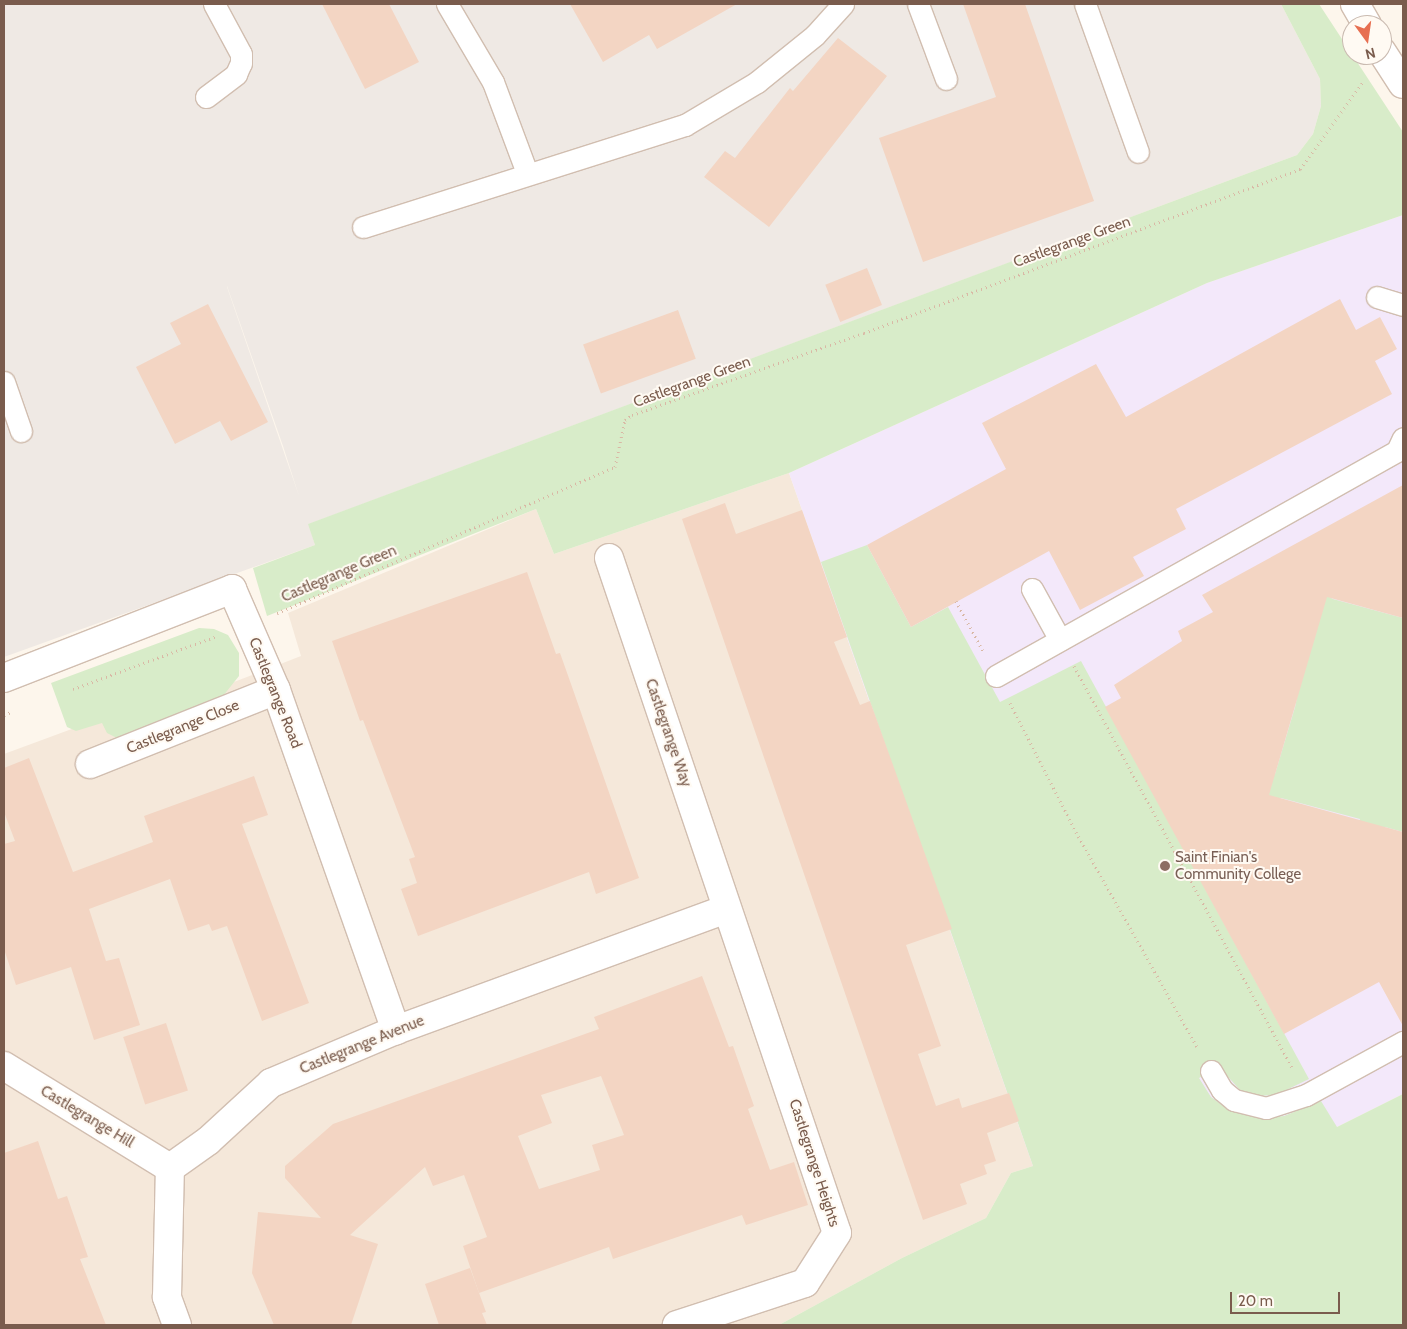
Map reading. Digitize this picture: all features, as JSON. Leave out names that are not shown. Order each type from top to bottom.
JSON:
[{"type":"street","points":[[1391,65],[1403,84]]},
{"type":"street","name":"Castlegrange Way","points":[[609,558],[727,909]]},
{"type":"street","name":"Castlegrange Road","points":[[4,678],[232,589],[276,690],[396,1030]]},
{"type":"street","name":"Castlegrange Close","points":[[90,764],[276,690]]},
{"type":"street","name":"Castlegrange Avenue","points":[[170,1168],[208,1141],[272,1083],[396,1030],[727,909]]},
{"type":"street","name":"Castlegrange Heights","points":[[677,1325],[805,1283],[837,1233],[727,909]]},
{"type":"street","name":"Castlegrange Hill","points":[[4,1066],[170,1168]]},
{"type":"street","points":[[170,1168],[166,1297],[177,1325]]},
{"type":"lane","points":[[206,96],[236,74],[241,63],[241,54],[214,4]]},
{"type":"lane","points":[[447,4],[493,82],[527,173]]},
{"type":"lane","points":[[363,227],[527,173],[685,125],[757,82],[815,35],[843,4]]},
{"type":"lane","points":[[918,4],[946,79]]},
{"type":"lane","points":[[1085,4],[1138,152]]},
{"type":"lane","points":[[1377,297],[1403,305]]},
{"type":"lane","points":[[4,382],[20,431]]},
{"type":"lane","points":[[996,676],[1397,451],[1403,438]]},
{"type":"lane","points":[[1032,589],[1060,640]]},
{"type":"lane","points":[[1211,1071],[1222,1090],[1248,1105],[1266,1108],[1306,1094],[1403,1042]]},
{"type":"path","name":"Castlegrange Green","points":[[67,692],[248,625],[615,467],[625,420],[632,415],[864,333],[1300,169],[1365,78]]},
{"type":"path","points":[[956,601],[1076,832],[1211,1071]]},
{"type":"path","points":[[1070,659],[1306,1094]]},
{"type":"path","points":[[4,715],[13,712]]},
{"type":"shaded area","points":[[4,4],[1281,4],[1320,79],[1321,106],[1313,134],[1297,155],[309,524],[315,545],[4,657]],"holes":[[[227,286],[283,446],[299,496]]]},
{"type":"shaded area","name":"Saint Finian's Community College","points":[[1403,215],[1403,1094],[1337,1127],[1139,1204],[1033,1166],[789,473],[1207,283]]},
{"type":"shaded area","points":[[789,473],[1033,1166],[1011,1173],[986,1218],[902,1258],[779,1325],[4,1325],[4,754],[107,716],[112,729],[301,656],[288,613],[536,509],[554,554]]},
{"type":"green space","points":[[1281,4],[1319,4],[1342,39],[1342,65],[1359,65],[1403,132],[1403,215],[1207,283],[789,473],[554,554],[536,509],[267,616],[253,568],[315,545],[308,524],[1297,155],[1313,134],[1321,106],[1320,79]]},
{"type":"green space","points":[[867,545],[911,627],[948,607],[1000,702],[1081,661],[1309,1079],[1276,1095],[1256,1096],[1240,1090],[1219,1067],[1199,1078],[1211,1097],[1226,1108],[1263,1118],[1284,1116],[1321,1101],[1337,1127],[1403,1094],[1403,1325],[779,1325],[902,1258],[986,1218],[1011,1173],[1033,1166],[821,562]]},
{"type":"green space","points":[[1320,592],[1333,599],[1403,618],[1403,832],[1385,827],[1353,846],[1360,819],[1281,798],[1271,803],[1260,782],[1275,774],[1295,707]]},
{"type":"green space","points":[[199,628],[214,629],[228,635],[239,653],[239,676],[223,696],[117,738],[107,733],[102,723],[76,731],[67,727],[51,683]]},
{"type":"building","points":[[322,4],[389,4],[419,62],[365,89]]},
{"type":"building","points":[[570,4],[737,4],[657,49],[649,35],[603,62]]},
{"type":"building","points":[[963,4],[1025,4],[1094,201],[923,262],[879,138],[996,97]]},
{"type":"building","points":[[838,38],[887,76],[769,227],[704,177],[725,151],[735,158],[790,88],[793,91]]},
{"type":"building","points":[[867,268],[882,305],[840,322],[825,285]]},
{"type":"building","points":[[1340,299],[1356,330],[1380,317],[1397,349],[1375,361],[1392,394],[1176,509],[1186,529],[1133,557],[1144,576],[1080,610],[1049,551],[911,627],[867,545],[1006,469],[982,423],[1096,364],[1126,417]]},
{"type":"building","points":[[208,304],[268,422],[231,441],[220,421],[175,444],[136,367],[181,344],[170,323]]},
{"type":"building","points":[[678,310],[696,359],[601,393],[583,345]]},
{"type":"building","points":[[1403,485],[1403,618],[1327,597],[1269,795],[1403,832],[1403,1026],[1379,982],[1284,1034],[1105,707],[1121,698],[1114,685],[1182,641],[1178,631],[1213,612],[1202,595]]},
{"type":"building","points":[[725,503],[736,534],[802,510],[847,637],[834,642],[860,705],[870,701],[952,929],[906,945],[941,1046],[918,1054],[936,1106],[959,1098],[962,1108],[1009,1093],[1019,1121],[987,1133],[996,1161],[984,1165],[987,1174],[960,1184],[967,1204],[923,1220],[682,519]]},
{"type":"building","points":[[527,572],[556,654],[560,653],[639,878],[596,894],[589,872],[418,936],[401,889],[417,883],[409,859],[415,857],[363,720],[360,721],[332,641]]},
{"type":"building","points":[[29,758],[73,872],[153,842],[144,816],[254,776],[268,815],[242,824],[309,1003],[262,1021],[227,926],[212,931],[209,924],[188,931],[170,879],[89,909],[106,961],[119,958],[140,1025],[94,1040],[71,967],[16,985],[4,949],[4,844],[15,841],[4,812],[4,768]]},
{"type":"building","points":[[702,976],[729,1047],[733,1046],[754,1106],[748,1109],[770,1170],[794,1162],[808,1205],[746,1225],[742,1215],[613,1259],[609,1247],[479,1293],[463,1246],[487,1237],[464,1175],[433,1186],[425,1167],[350,1235],[378,1244],[351,1325],[274,1325],[252,1273],[258,1212],[321,1218],[285,1178],[285,1166],[333,1124],[599,1029],[594,1017]],"holes":[[[601,1076],[624,1135],[592,1145],[600,1170],[539,1189],[518,1136],[552,1123],[541,1095]]]},
{"type":"building","points":[[166,1023],[188,1091],[145,1104],[123,1037]]},
{"type":"building","points":[[38,1141],[58,1199],[67,1196],[88,1257],[80,1259],[106,1325],[4,1325],[4,1153]]},
{"type":"building","points":[[470,1268],[486,1312],[482,1313],[487,1325],[439,1325],[425,1284]]},
{"type":"place","name":"Saint Finian's Community College","points":[[1165,866]]}]
